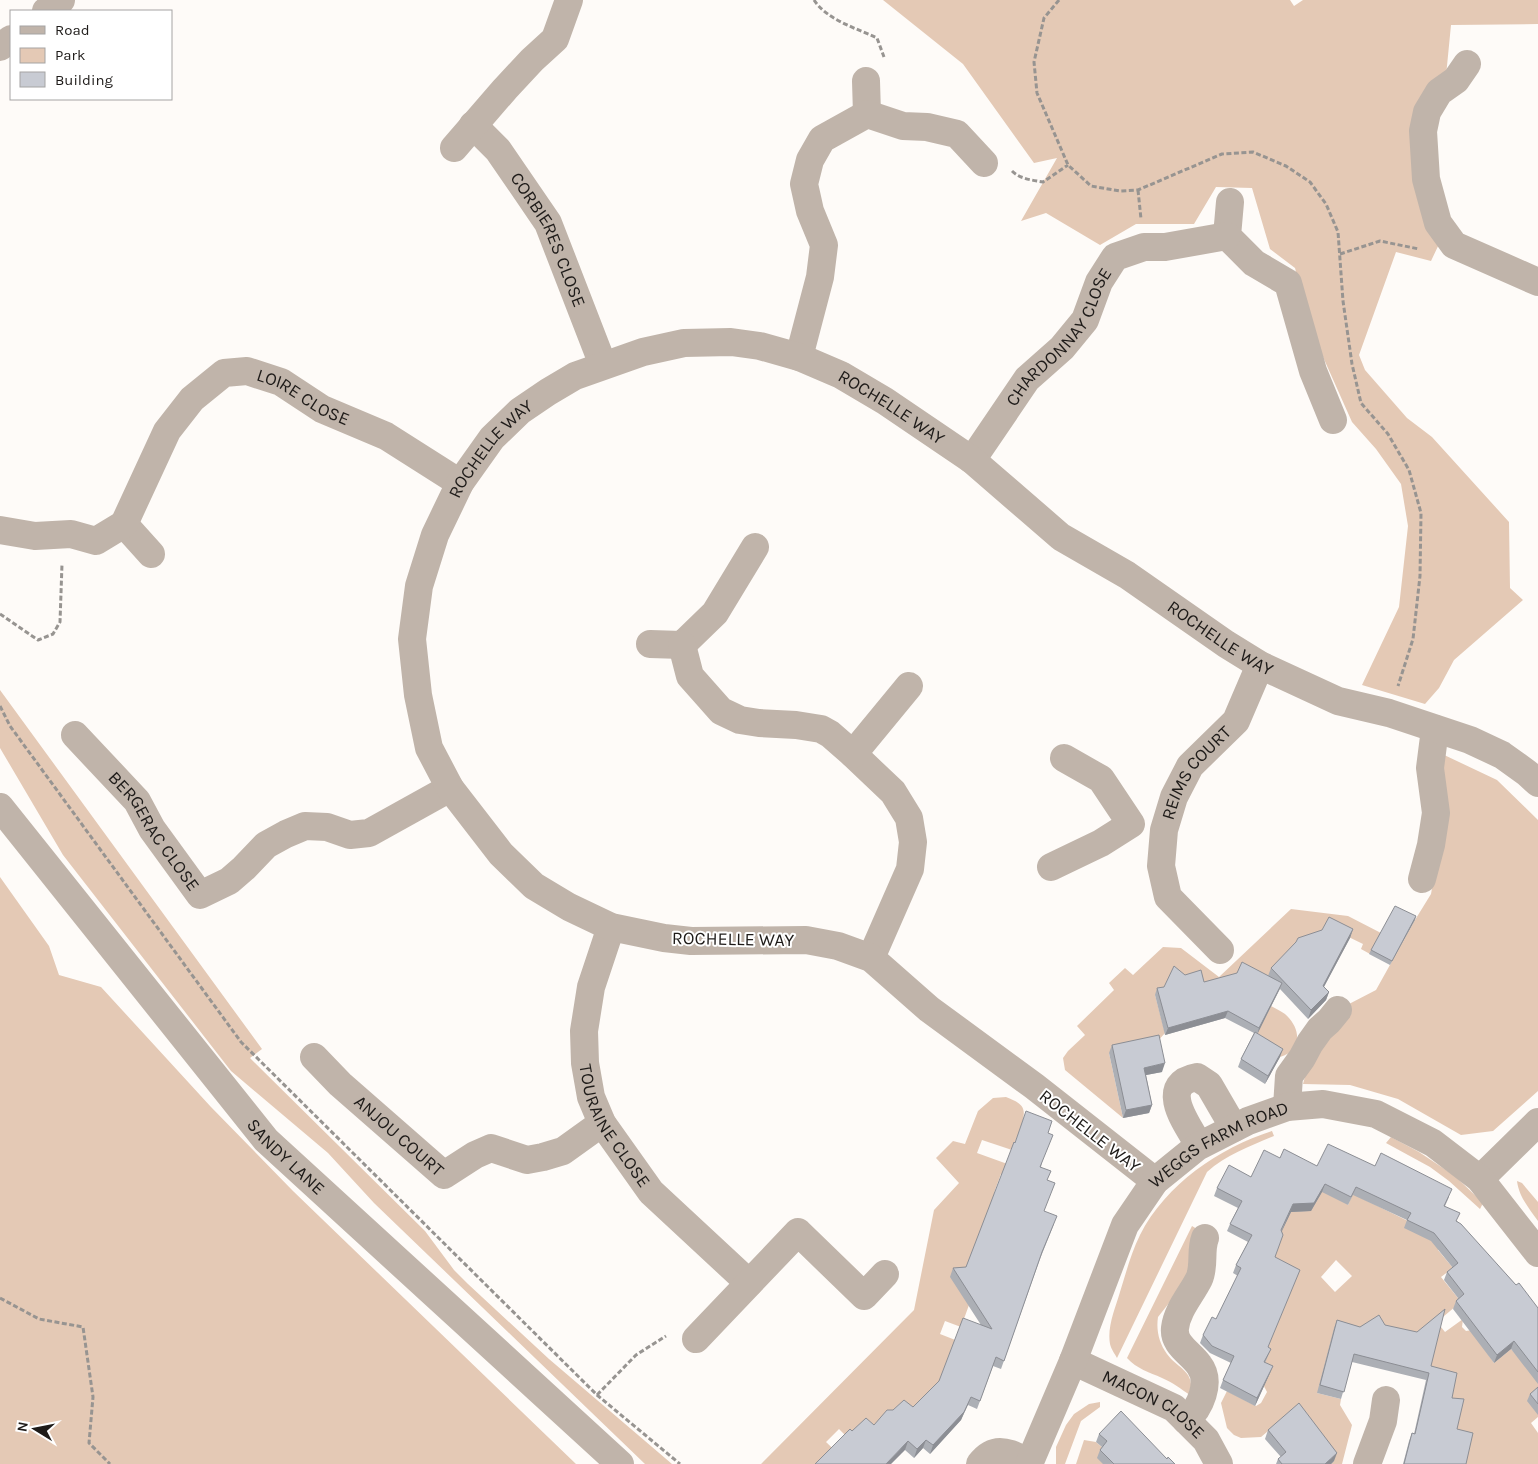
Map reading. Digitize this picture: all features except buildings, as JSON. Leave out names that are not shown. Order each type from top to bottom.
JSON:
[{"type":"street","points":[[47,10],[61,0]]},
{"type":"street","points":[[454,148],[532,60],[555,39],[569,0]]},
{"type":"street","points":[[0,47],[10,39]]},
{"type":"street","points":[[1467,64],[1456,80],[1438,92],[1427,112],[1423,131],[1426,180],[1438,223],[1454,245],[1538,282]]},
{"type":"street","points":[[866,81],[867,114]]},
{"type":"street","points":[[799,357],[820,277],[824,245],[810,211],[804,184],[810,160],[822,139],[867,114],[902,126],[927,127],[957,134],[984,163]]},
{"type":"street","name":"CORBIERES CLOSE","points":[[473,125],[498,150],[548,223],[603,365]]},
{"type":"street","points":[[1230,202],[1227,236],[1254,263],[1288,283],[1312,372],[1333,420]]},
{"type":"street","name":"CHARDONNAY CLOSE","points":[[972,460],[1027,379],[1062,348],[1084,320],[1099,282],[1115,258],[1144,246],[1165,247],[1227,236]]},
{"type":"street","name":"ROCHELLE WAY","points":[[1155,1181],[1034,1086],[929,1008],[871,958],[838,946],[806,940],[691,941],[664,938],[611,927],[569,907],[534,886],[501,854],[450,788],[429,748],[418,695],[412,639],[419,586],[435,535],[460,484],[492,438],[520,411],[575,376],[643,352],[684,343],[731,342],[760,346],[799,357],[840,374],[885,401],[972,460],[1061,537],[1127,575],[1260,666],[1338,701],[1389,713],[1470,740],[1502,755],[1538,783]]},
{"type":"street","name":"LOIRE CLOSE","points":[[124,524],[167,431],[192,399],[224,373],[247,370],[281,382],[322,409],[386,436],[460,484]]},
{"type":"street","points":[[0,530],[34,536],[71,534],[96,541],[124,524],[151,554]]},
{"type":"street","points":[[650,644],[682,645],[715,613],[755,547]]},
{"type":"street","points":[[682,645],[690,676],[720,711],[740,720],[796,725],[821,729],[830,734],[893,792],[909,818],[913,842],[910,869],[871,958]]},
{"type":"street","name":"REIMS COURT","points":[[1220,950],[1168,897],[1161,866],[1164,830],[1174,797],[1190,766],[1236,721],[1260,666]]},
{"type":"street","points":[[853,754],[909,686]]},
{"type":"street","points":[[1422,879],[1431,845],[1436,813],[1430,768],[1435,728]]},
{"type":"street","name":"BERGERAC CLOSE","points":[[75,736],[137,801],[152,829],[200,895],[229,881],[266,845],[292,831],[305,826],[327,827],[350,835],[369,833],[450,788]]},
{"type":"street","points":[[1051,867],[1101,843],[1122,823],[1101,780],[1064,758]]},
{"type":"street","name":"SANDY LANE","points":[[0,807],[266,1140],[620,1464]]},
{"type":"street","name":"REIMS COURT","points":[[1122,823],[1164,830]]},
{"type":"street","name":"TOURAINE CLOSE","points":[[611,927],[591,987],[584,1031],[585,1063],[591,1097],[602,1123],[651,1192],[749,1283]]},
{"type":"street","points":[[1287,1107],[1289,1076],[1320,1029],[1338,1010]]},
{"type":"street","name":"ANJOU COURT","points":[[314,1057],[340,1084],[444,1175],[475,1155],[491,1148],[527,1160],[563,1151],[602,1123]]},
{"type":"street","points":[[1199,1145],[1179,1110],[1177,1095],[1181,1084],[1188,1078],[1197,1077],[1208,1085],[1234,1128]]},
{"type":"street","name":"WEGGS FARM ROAD","points":[[1030,1463],[1073,1361],[1125,1225],[1155,1181],[1199,1145],[1248,1121],[1287,1107],[1323,1104],[1376,1114],[1433,1143],[1480,1179],[1538,1253]]},
{"type":"street","points":[[1480,1179],[1538,1122]]},
{"type":"street","points":[[696,1339],[798,1232],[864,1296],[885,1274]]},
{"type":"street","points":[[1186,1420],[1194,1414],[1198,1407],[1204,1386],[1203,1376],[1201,1368],[1184,1350],[1178,1340],[1175,1329],[1177,1318],[1199,1278],[1203,1244],[1206,1238]]},
{"type":"street","name":"MACON CLOSE","points":[[1073,1361],[1174,1408],[1206,1440],[1220,1464]]},
{"type":"street","points":[[1367,1464],[1383,1421],[1386,1400]]},
{"type":"street","points":[[980,1464],[994,1452],[1005,1452],[1030,1463]]},
{"type":"path","points":[[1340,254],[1380,241],[1443,255],[1454,245]]},
{"type":"path","points":[[0,614],[38,640],[53,634],[60,622],[61,564],[96,541]]},
{"type":"path","points":[[0,1298],[39,1319],[83,1327],[93,1396],[89,1443],[110,1464]]},
{"type":"path","points":[[597,1395],[636,1355],[670,1333],[696,1339]]},
{"type":"green space","points":[[883,0],[1290,0],[1294,6],[1303,0],[1538,0],[1538,24],[1451,25],[1446,76],[1425,90],[1440,242],[1431,261],[1396,252],[1359,355],[1365,370],[1407,418],[1432,437],[1509,522],[1510,588],[1523,600],[1454,660],[1439,688],[1425,704],[1362,685],[1399,607],[1408,526],[1401,484],[1376,449],[1352,422],[1311,330],[1295,268],[1270,249],[1252,188],[1216,187],[1194,224],[1136,224],[1100,245],[1046,213],[1021,221],[1057,158],[1034,163],[963,64]]},
{"type":"green space","points":[[0,690],[262,1049],[250,1058],[425,1231],[454,1270],[468,1284],[549,1359],[672,1464],[645,1464],[374,1203],[328,1153],[231,1071],[63,855],[0,748]]},
{"type":"green space","points":[[1440,753],[1497,780],[1538,820],[1538,1091],[1493,1131],[1461,1135],[1398,1099],[1350,1085],[1303,1084],[1307,1069],[1349,1004],[1376,990],[1431,894],[1445,814]]},
{"type":"green space","points":[[0,877],[49,946],[59,975],[101,987],[211,1107],[293,1191],[576,1464],[0,1464]]},
{"type":"green space","points":[[1291,909],[1348,916],[1381,933],[1370,954],[1361,949],[1363,944],[1326,926],[1313,950],[1291,953],[1227,1018],[1168,993],[1155,995],[1165,1033],[1156,1043],[1109,1053],[1123,1118],[1065,1070],[1063,1058],[1085,1035],[1077,1026],[1114,990],[1109,983],[1125,968],[1133,975],[1163,947],[1181,948],[1219,977]]},
{"type":"green space","points":[[1271,1006],[1285,1014],[1297,1032],[1296,1044],[1293,1049],[1280,1057],[1252,1041]]},
{"type":"green space","points":[[1006,1097],[1017,1102],[1024,1111],[1021,1127],[1012,1150],[982,1140],[977,1153],[1013,1166],[1010,1177],[1001,1174],[995,1190],[973,1294],[961,1327],[945,1321],[940,1334],[963,1343],[929,1408],[880,1422],[849,1439],[839,1429],[826,1442],[849,1464],[761,1464],[914,1310],[934,1210],[959,1183],[936,1158],[953,1141],[965,1144],[978,1111],[993,1098]]},
{"type":"green space","points":[[1272,1131],[1274,1136],[1230,1156],[1207,1172],[1117,1358],[1112,1350],[1109,1338],[1112,1318],[1134,1249],[1151,1217],[1179,1184],[1196,1170],[1233,1147]]},
{"type":"green space","points":[[1391,1137],[1419,1152],[1455,1176],[1483,1203],[1480,1209],[1449,1181],[1430,1167],[1386,1143]]},
{"type":"green space","points":[[1311,1172],[1348,1205],[1353,1194],[1408,1221],[1442,1246],[1438,1250],[1453,1268],[1441,1277],[1462,1303],[1437,1322],[1445,1332],[1463,1319],[1462,1327],[1466,1331],[1472,1330],[1494,1363],[1511,1349],[1538,1379],[1538,1417],[1531,1423],[1538,1433],[1538,1464],[1462,1464],[1445,1434],[1428,1374],[1383,1334],[1317,1393],[1341,1399],[1340,1405],[1352,1425],[1342,1464],[1331,1464],[1334,1461],[1294,1409],[1261,1437],[1241,1438],[1234,1435],[1227,1428],[1221,1403],[1227,1391],[1256,1406],[1261,1403],[1267,1392],[1242,1344],[1274,1220]],"holes":[[[1336,1260],[1352,1276],[1335,1292],[1321,1277]]]},
{"type":"green space","points":[[1517,1181],[1522,1183],[1538,1202],[1538,1221],[1522,1197]]},
{"type":"green space","points":[[1192,1226],[1197,1229],[1191,1269],[1184,1284],[1158,1317],[1157,1322],[1164,1350],[1188,1375],[1191,1387],[1190,1395],[1169,1382],[1139,1368],[1127,1358]]},
{"type":"green space","points":[[1100,1402],[1100,1407],[1081,1421],[1065,1464],[1056,1464],[1056,1447],[1066,1425],[1074,1414],[1089,1404]]},
{"type":"green space","points":[[1084,1440],[1096,1442],[1104,1449],[1103,1464],[1076,1464]]}]
